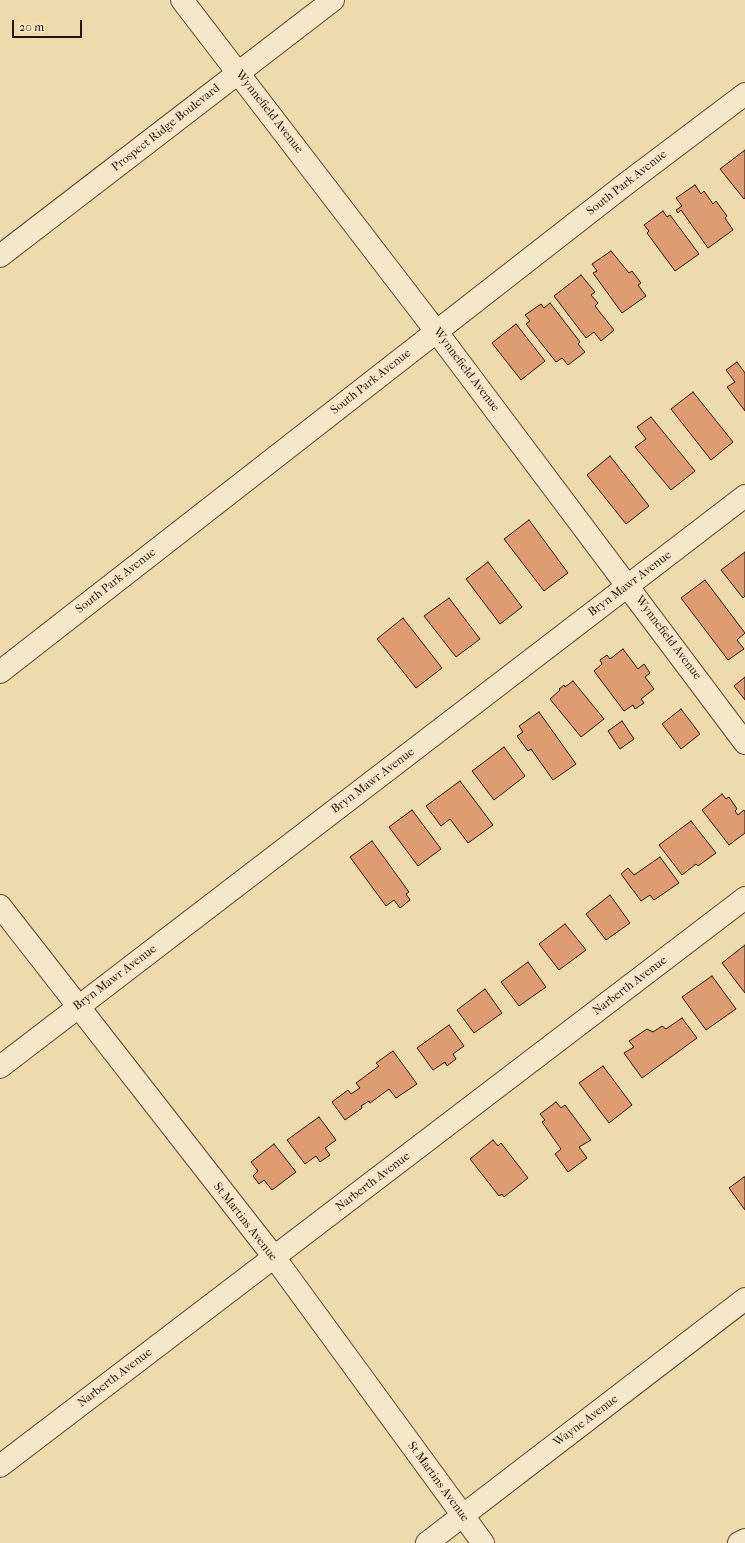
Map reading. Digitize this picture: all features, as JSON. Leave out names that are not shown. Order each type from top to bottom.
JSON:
[{"type":"street","name":"Wynnefield Avenue","points":[[182,0],[436,331],[628,585],[745,743]]},
{"type":"street","name":"Prospect Ridge Boulevard","points":[[0,256],[333,0]]},
{"type":"street","name":"South Park Avenue","points":[[0,672],[667,151],[745,94]]},
{"type":"street","name":"Bryn Mawr Avenue","points":[[0,1067],[745,496]]},
{"type":"street","name":"Narberth Avenue","points":[[0,1466],[745,898]]},
{"type":"street","name":"St Martins Avenue","points":[[0,906],[274,1257],[483,1543]]},
{"type":"street","name":"Wayne Avenue","points":[[427,1543],[745,1299]]},
{"type":"street","points":[[739,1543],[745,1540]]},
{"type":"building","points":[[745,150],[745,198],[744,199],[720,169]]},
{"type":"building","points":[[695,185],[701,194],[704,191],[713,204],[716,201],[727,216],[725,218],[733,230],[708,248],[681,210],[678,213],[676,210],[682,206],[676,198]]},
{"type":"building","points":[[663,211],[667,217],[670,215],[699,254],[675,271],[647,233],[649,231],[644,225]]},
{"type":"building","points":[[611,251],[629,273],[632,271],[641,283],[638,285],[646,296],[622,313],[593,273],[597,271],[592,264]]},
{"type":"building","points":[[581,275],[595,292],[591,295],[598,303],[595,306],[614,330],[601,341],[594,332],[586,338],[554,296]]},
{"type":"building","points":[[550,303],[580,342],[578,344],[585,352],[568,365],[562,358],[556,362],[526,324],[530,321],[525,315],[541,304],[544,308]]},
{"type":"building","points":[[516,324],[545,361],[521,380],[492,343]]},
{"type":"building","points":[[737,362],[745,373],[745,411],[727,387],[735,382],[726,370]]},
{"type":"building","points":[[693,392],[733,442],[711,460],[671,409]]},
{"type":"building","points":[[651,417],[695,471],[671,490],[635,447],[646,439],[637,427]]},
{"type":"building","points":[[610,456],[649,506],[626,524],[587,475]]},
{"type":"building","points":[[529,520],[568,573],[544,591],[504,539]]},
{"type":"building","points":[[745,552],[745,596],[743,598],[721,570]]},
{"type":"building","points":[[488,562],[522,607],[500,624],[466,579]]},
{"type":"building","points":[[705,580],[745,633],[737,640],[744,649],[728,660],[681,598]]},
{"type":"building","points":[[449,598],[480,639],[456,657],[424,616]]},
{"type":"building","points":[[403,618],[442,668],[416,688],[377,639]]},
{"type":"building","points":[[623,649],[638,669],[644,664],[650,673],[645,677],[654,689],[641,699],[644,703],[635,709],[633,705],[624,711],[594,671],[602,664],[600,660],[607,655],[610,659]]},
{"type":"building","points":[[745,677],[745,700],[734,686]]},
{"type":"building","points":[[573,681],[604,719],[581,737],[550,699],[564,685],[565,687]]},
{"type":"building","points":[[681,709],[700,734],[681,749],[662,724]]},
{"type":"building","points":[[539,712],[576,764],[553,780],[531,749],[528,751],[517,736],[523,732],[519,726]]},
{"type":"building","points":[[622,721],[634,739],[620,749],[608,731]]},
{"type":"building","points":[[504,747],[525,776],[494,800],[472,771]]},
{"type":"building","points":[[460,781],[493,825],[468,843],[450,819],[441,826],[426,806]]},
{"type":"building","points":[[722,794],[726,799],[729,797],[737,809],[735,811],[738,815],[744,810],[745,812],[745,833],[729,845],[702,810]]},
{"type":"building","points":[[412,810],[441,849],[418,866],[389,827]]},
{"type":"building","points":[[691,821],[716,853],[698,866],[696,864],[682,875],[659,845]]},
{"type":"building","points":[[372,841],[409,892],[406,894],[410,900],[400,908],[394,900],[386,906],[350,857]]},
{"type":"building","points":[[660,857],[679,883],[654,900],[650,895],[641,901],[621,874],[628,868],[634,875]]},
{"type":"building","points":[[610,895],[630,923],[606,940],[586,914]]},
{"type":"building","points":[[565,924],[586,950],[559,970],[539,944]]},
{"type":"building","points":[[745,945],[745,993],[722,963]]},
{"type":"building","points":[[528,962],[546,987],[519,1006],[501,982]]},
{"type":"building","points":[[712,976],[736,1009],[706,1030],[682,997]]},
{"type":"building","points":[[485,989],[502,1013],[474,1033],[457,1010]]},
{"type":"building","points":[[682,1018],[697,1038],[642,1078],[624,1053],[634,1047],[629,1041],[647,1029],[653,1032],[662,1026],[666,1029]]},
{"type":"building","points":[[449,1025],[464,1046],[453,1054],[456,1059],[447,1066],[445,1062],[433,1070],[417,1048]]},
{"type":"building","points":[[393,1051],[417,1084],[396,1098],[389,1089],[370,1103],[369,1101],[361,1106],[362,1108],[345,1120],[332,1102],[348,1090],[351,1094],[360,1088],[356,1083],[379,1066],[376,1063]]},
{"type":"building","points":[[603,1066],[632,1105],[609,1123],[579,1083]]},
{"type":"building","points":[[556,1102],[561,1108],[565,1105],[591,1140],[579,1147],[587,1158],[568,1172],[555,1154],[561,1149],[542,1122],[545,1120],[540,1114]]},
{"type":"building","points":[[319,1117],[336,1140],[325,1148],[330,1155],[320,1162],[316,1156],[305,1164],[287,1140]]},
{"type":"building","points":[[493,1140],[498,1146],[501,1143],[528,1178],[504,1197],[502,1194],[499,1196],[470,1159]]},
{"type":"building","points":[[274,1144],[296,1172],[272,1190],[264,1180],[259,1184],[253,1176],[258,1171],[251,1162]]},
{"type":"building","points":[[745,1177],[745,1210],[729,1188]]}]
